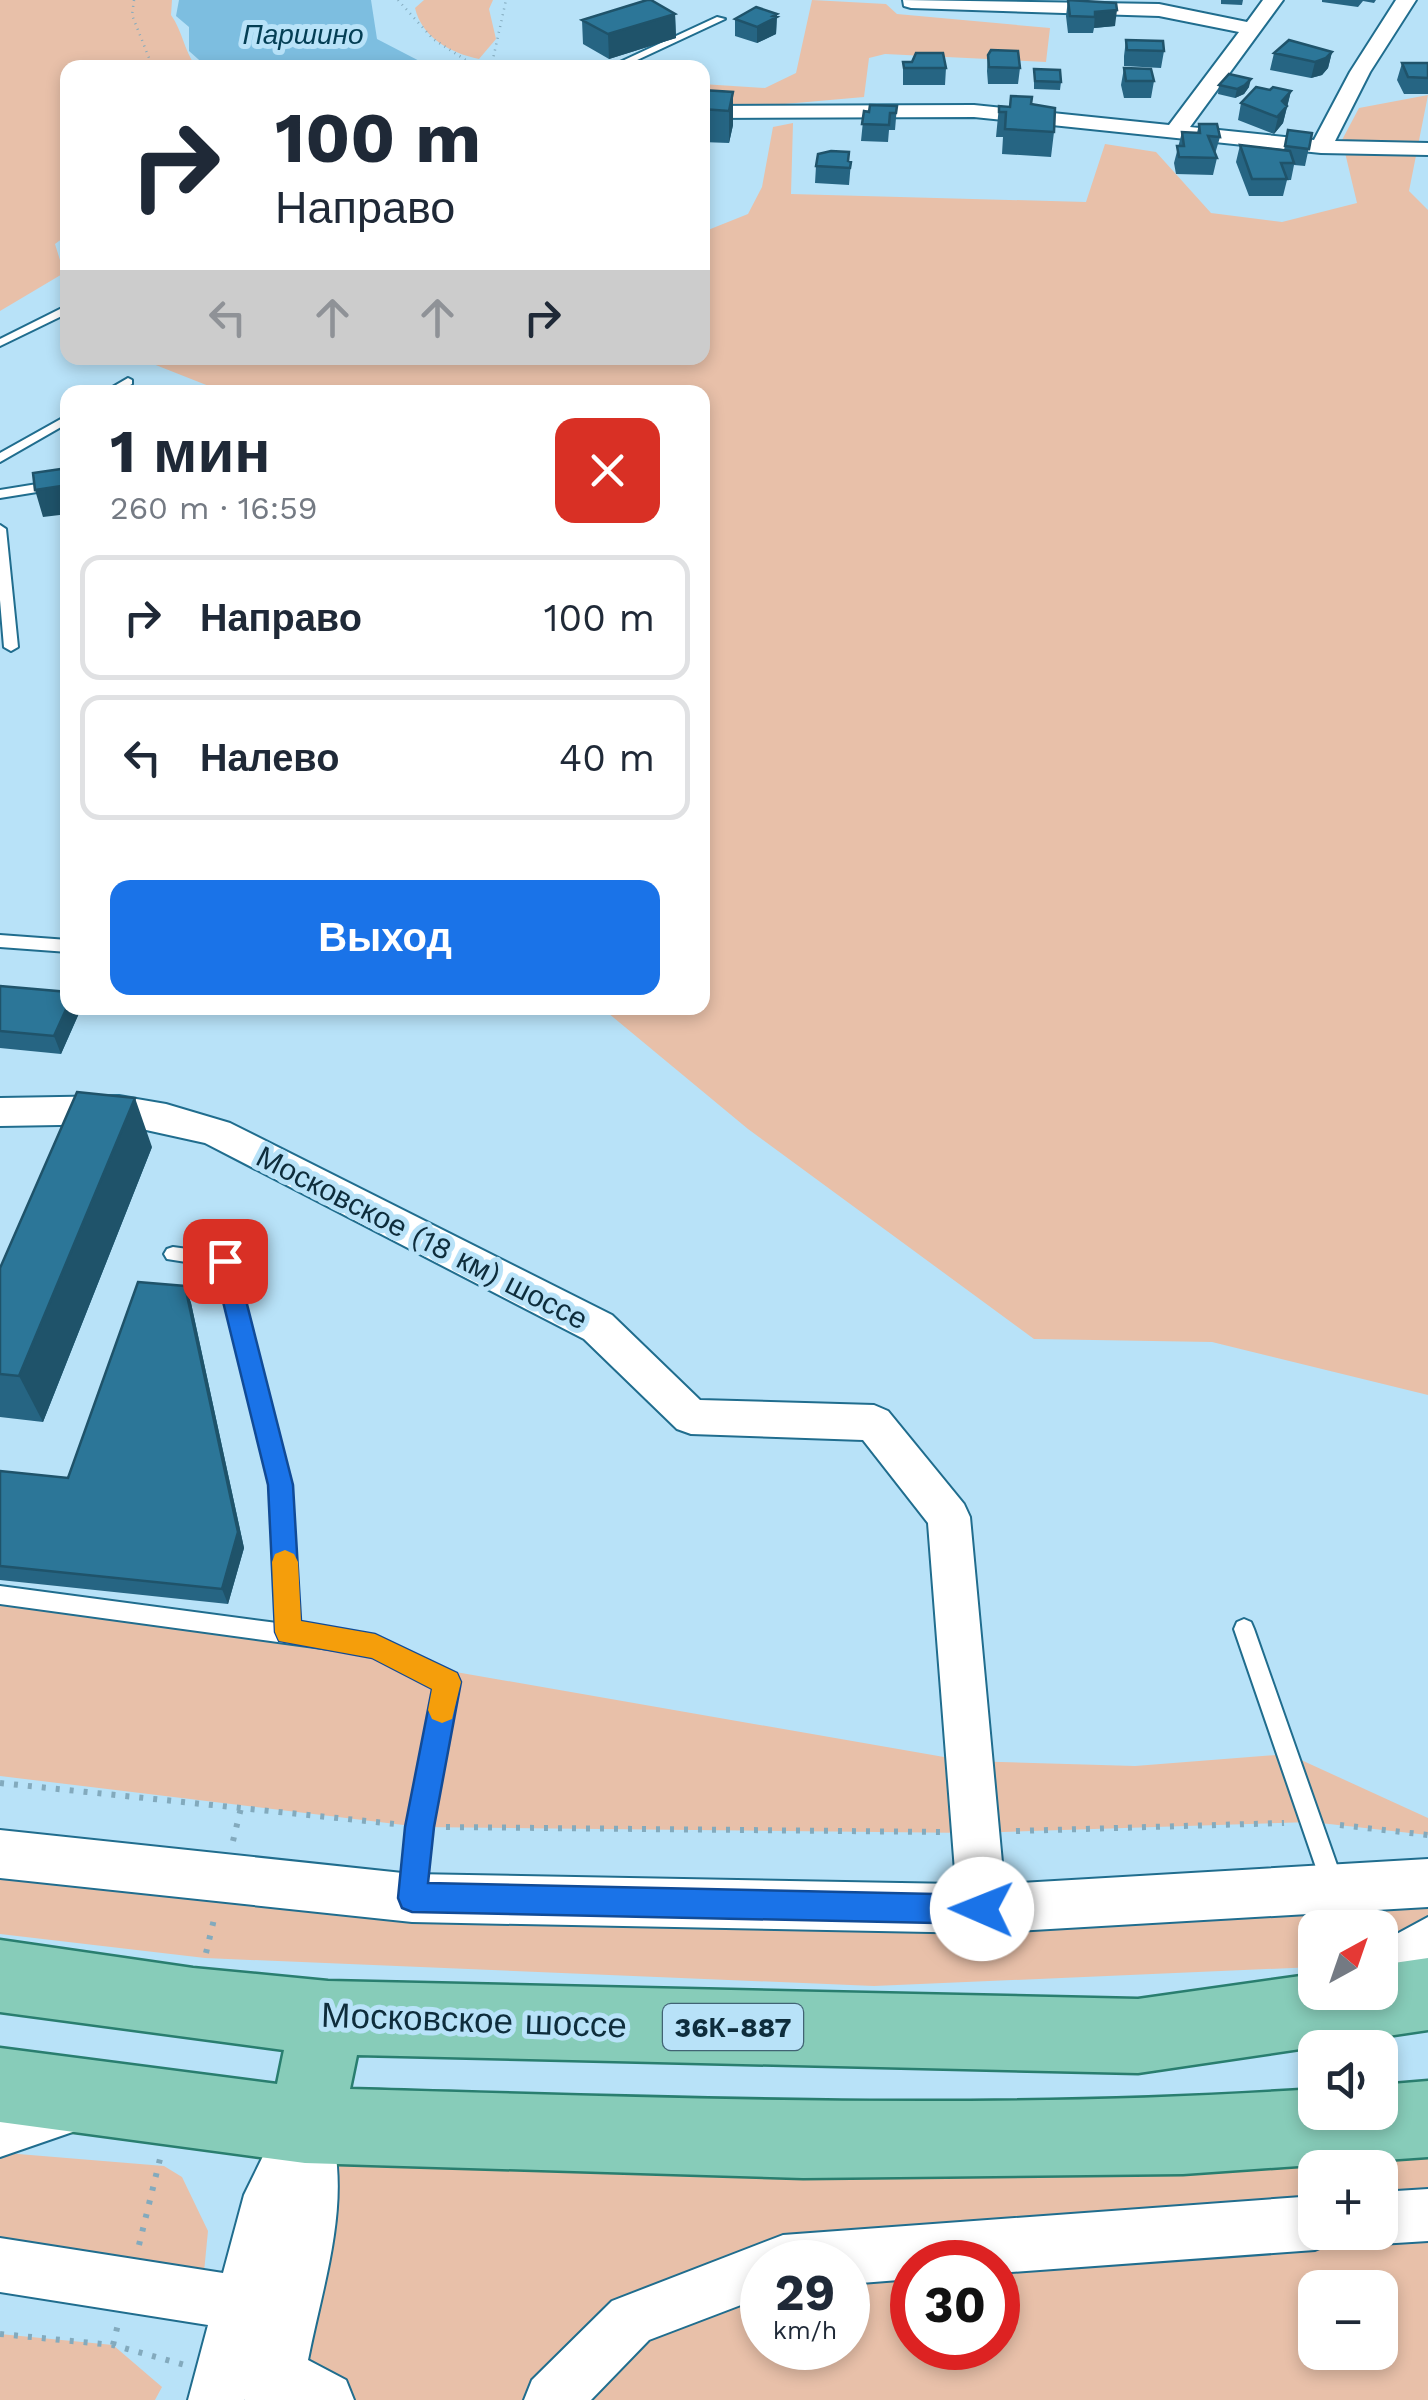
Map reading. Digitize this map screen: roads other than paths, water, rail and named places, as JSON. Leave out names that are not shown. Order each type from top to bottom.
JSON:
[{"type":"main road","name":"Московское шоссе","points":[[0,1976],[193,2004],[328,2018],[1138,2036],[1298,2002]]},
{"type":"main road","name":"Московское шоссе","points":[[1398,1993],[1428,1994]]},
{"type":"main road","points":[[306,2126],[328,2018]]},
{"type":"main road","points":[[0,2086],[306,2126],[803,2140],[1183,2136],[1428,2118]]},
{"type":"street","points":[[1175,132],[1273,0]]},
{"type":"street","points":[[1321,147],[1369,72],[1406,0]]},
{"type":"street","points":[[911,2],[1160,10],[1249,28]]},
{"type":"street","points":[[710,112],[974,111],[1321,147],[1428,148]]},
{"type":"street","name":"Московское (18 км) шоссе","points":[[0,1112],[119,1110],[217,1133],[598,1327],[691,1417],[874,1423],[949,1518],[972,1832],[982,1909]]},
{"type":"street","points":[[0,1854],[412,1898],[982,1909],[1428,1882]]},
{"type":"street","points":[[1398,1960],[1428,1940]]},
{"type":"street","points":[[0,2131],[97,2100]]},
{"type":"street","points":[[216,2400],[270,2195],[306,2126]]},
{"type":"street","points":[[306,2126],[314,2199],[276,2387],[326,2400]]},
{"type":"street","points":[[1398,2217],[1428,2215]]},
{"type":"street","points":[[870,2256],[1298,2224]]},
{"type":"street","points":[[0,2265],[241,2303]]},
{"type":"street","points":[[552,2400],[631,2320],[740,2278]]},
{"type":"lane","points":[[630,60],[720,20]]},
{"type":"lane","points":[[0,344],[60,312]]},
{"type":"lane","points":[[123,385],[128,382]]},
{"type":"lane","points":[[0,458],[60,423]]},
{"type":"lane","points":[[0,494],[60,485]]},
{"type":"lane","points":[[0,528],[11,647]]},
{"type":"lane","points":[[0,940],[60,945]]},
{"type":"lane","points":[[172,1254],[225,1261],[281,1485],[288,1632]]},
{"type":"lane","points":[[0,1595],[375,1646],[447,1682],[420,1827],[412,1898]]},
{"type":"lane","points":[[1244,1629],[1335,1890]]},
{"type":"water","name":"Паршино","points":[[179,0],[371,0],[377,39],[418,60],[199,60],[189,51],[189,27],[176,16]]}]
